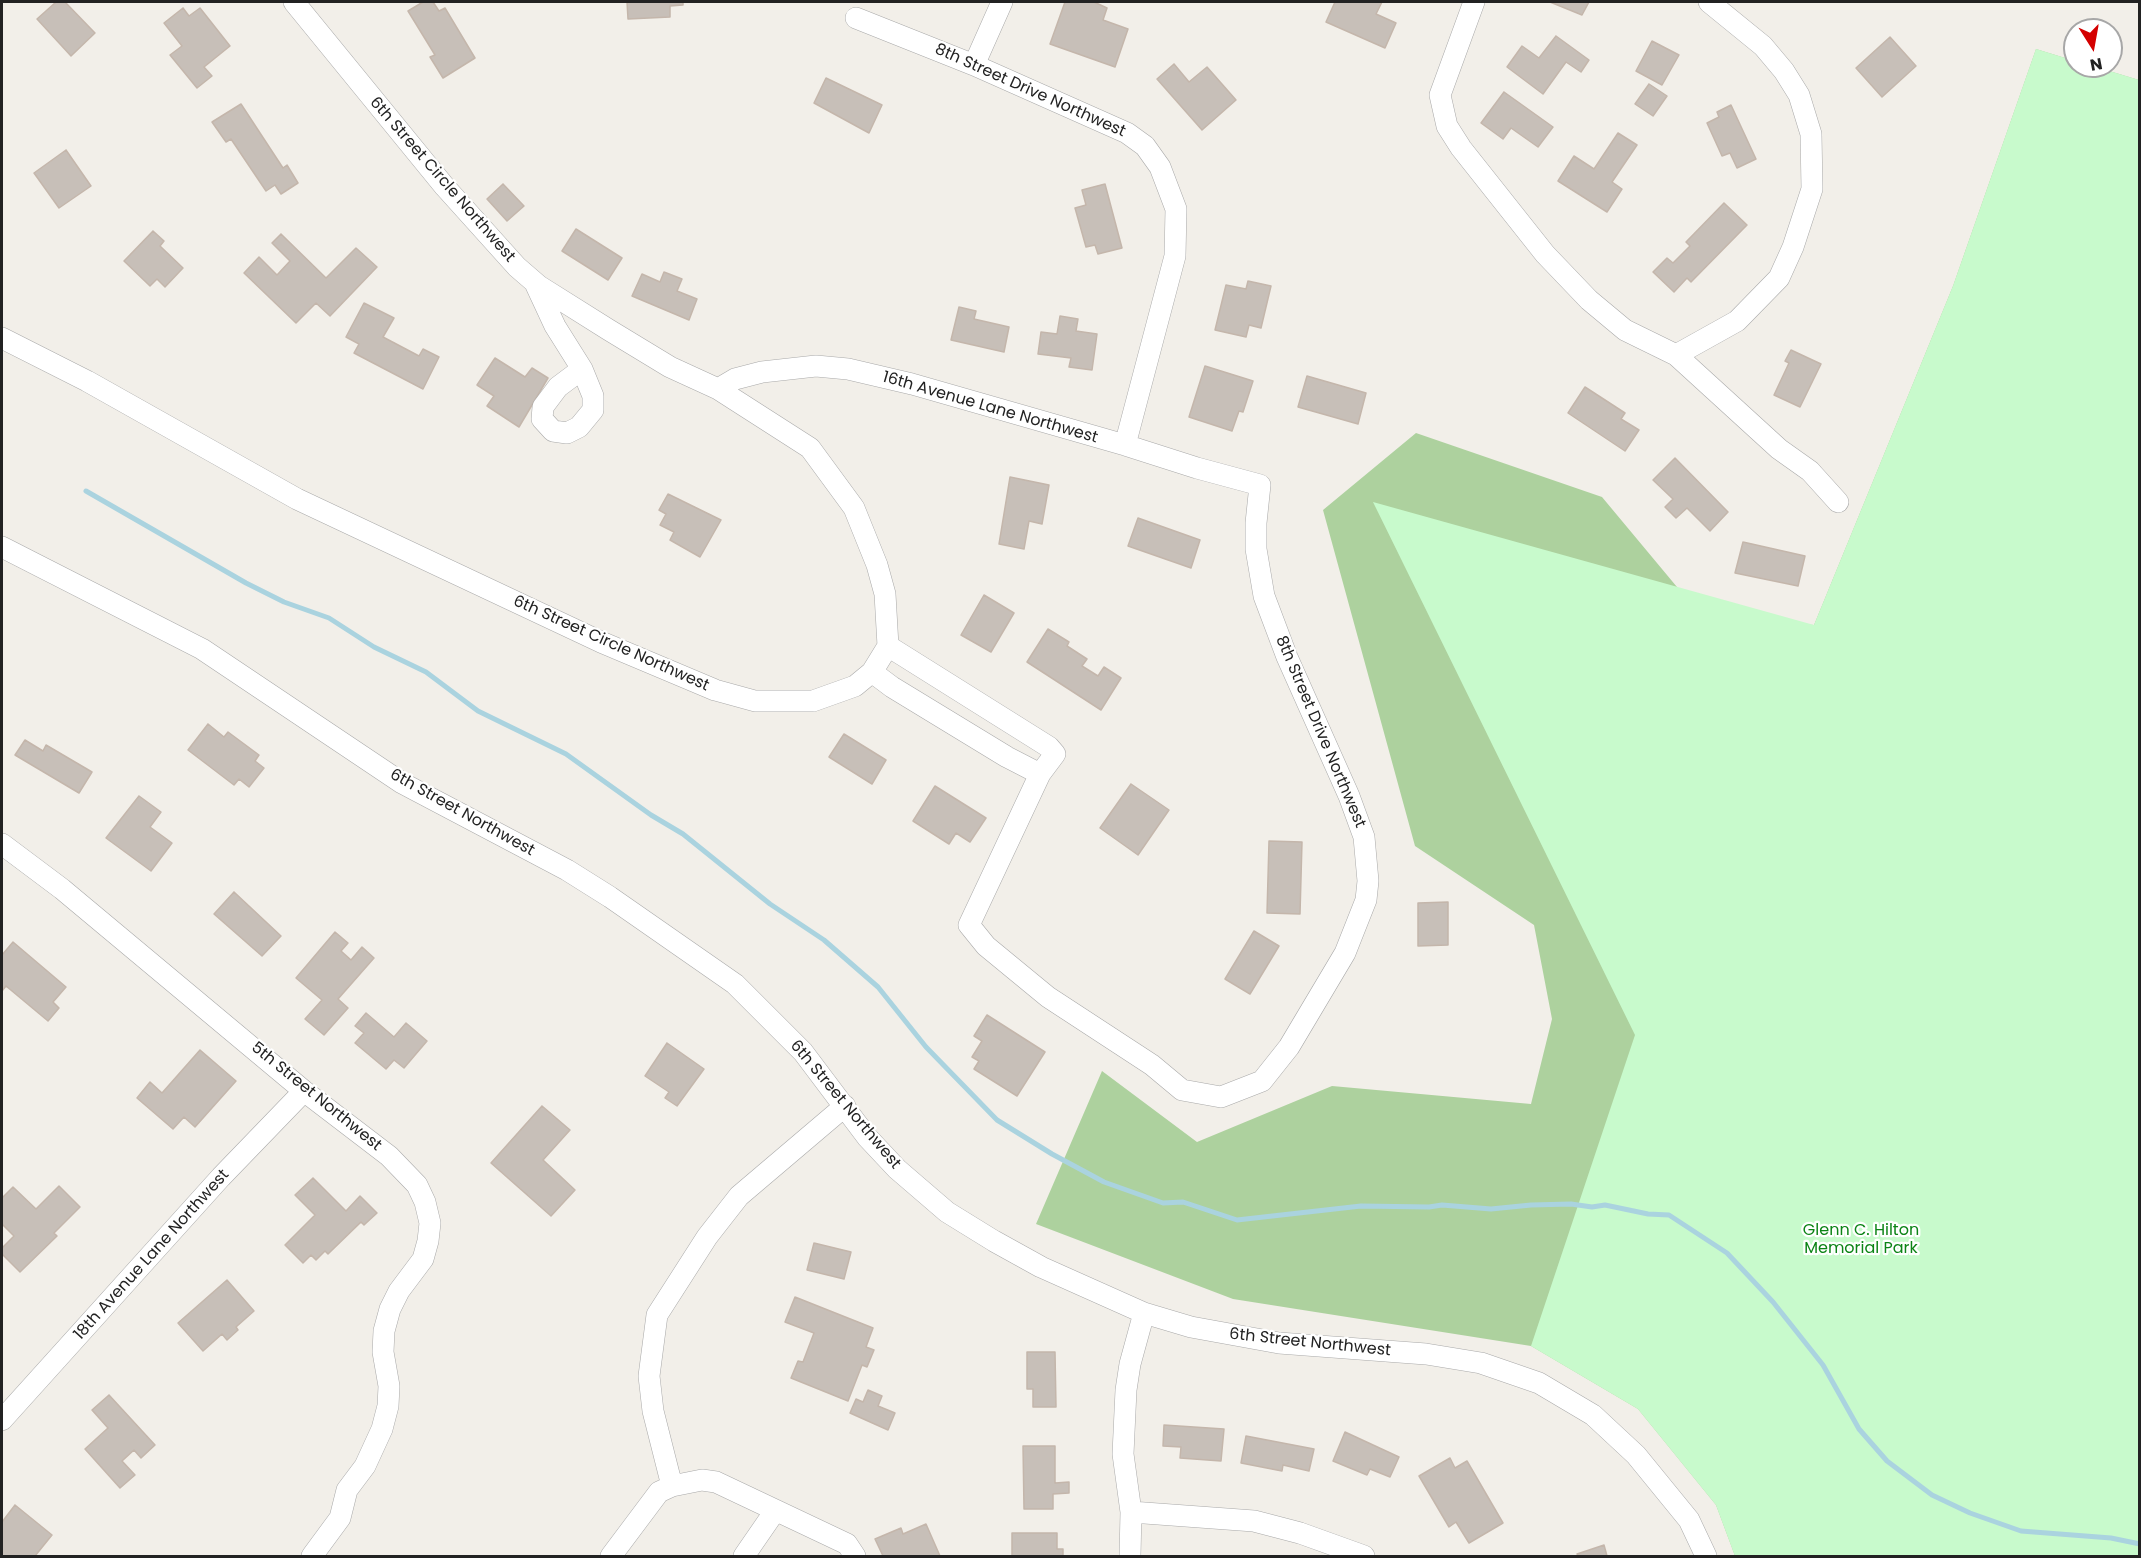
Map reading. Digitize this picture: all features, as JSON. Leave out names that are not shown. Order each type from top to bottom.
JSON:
[{"type":"street","name":"6th Street Circle Northwest","points":[[2,338],[87,381],[297,499],[601,642],[715,690],[755,701],[813,700],[855,686],[872,672],[888,646],[885,594],[877,565],[854,508],[810,448],[718,389],[670,367],[533,280],[493,243],[294,2]]},
{"type":"street","points":[[974,65],[1002,2]]},
{"type":"street","points":[[1474,2],[1440,96],[1442,114],[1461,148],[1506,206],[1589,300],[1625,330],[1676,355],[1779,449],[1810,471],[1838,502]]},
{"type":"street","points":[[1676,355],[1737,321],[1779,278],[1793,247],[1812,189],[1810,134],[1799,95],[1784,71],[1763,46],[1709,2]]},
{"type":"street","name":"8th Street Drive Northwest","points":[[856,18],[974,65],[1128,133],[1145,146],[1160,167],[1171,190],[1178,225],[1175,256],[1125,445]]},
{"type":"street","points":[[533,280],[555,326],[582,369]]},
{"type":"street","name":"16th Avenue Lane Northwest","points":[[718,389],[735,379],[762,372],[816,366],[848,369],[912,384],[1197,468],[1260,484]]},
{"type":"street","name":"8th Street Drive Northwest","points":[[1040,774],[969,925],[986,946],[1048,997],[1152,1065],[1182,1090],[1221,1097],[1262,1081],[1289,1047],[1345,953],[1366,900],[1368,881],[1364,837],[1349,796],[1287,657],[1264,596],[1256,549],[1260,484]]},
{"type":"street","name":"6th Street Northwest","points":[[2,547],[202,650],[402,783],[567,870],[610,897],[735,984],[802,1052],[867,1137],[897,1169],[947,1212],[1041,1267],[1144,1313],[1191,1327],[1248,1339],[1426,1354],[1481,1363],[1539,1383],[1593,1415],[1636,1455],[1689,1520],[1706,1557]]},
{"type":"street","points":[[872,672],[1007,757],[1040,774],[1054,754],[1049,747],[888,646]]},
{"type":"street","name":"5th Street Northwest","points":[[2,844],[62,889],[304,1091],[389,1156],[417,1185],[428,1212],[428,1241],[423,1259],[399,1291],[390,1309],[384,1331],[388,1406],[378,1439],[365,1466],[347,1491],[340,1518],[312,1557]]},
{"type":"street","name":"18th Avenue Lane Northwest","points":[[2,1420],[221,1178],[304,1091]]},
{"type":"street","points":[[672,1486],[653,1411],[649,1376],[657,1315],[706,1237],[739,1196],[844,1106]]},
{"type":"street","points":[[1130,1557],[1131,1512],[1123,1454],[1126,1390],[1130,1364],[1144,1313]]},
{"type":"street","points":[[611,1557],[655,1497],[672,1486],[691,1481],[716,1482],[847,1544],[855,1557]]},
{"type":"street","points":[[744,1557],[775,1511]]},
{"type":"street","points":[[1131,1512],[1254,1521],[1300,1533],[1364,1557]]},
{"type":"green space","points":[[2036,49],[2063,57],[2063,78],[2123,78],[2123,75],[2139,80],[1735,1556],[1716,1505],[1638,1409],[1531,1346],[1233,1299],[1036,1224],[1102,1071],[1197,1142],[1332,1086],[1531,1104],[1552,1019],[1534,925],[1415,846],[1323,510],[1416,433],[1602,497],[1702,617],[1814,625],[1953,286]]},
{"type":"green space","name":"Glenn C. Hilton Memorial Park","points":[[2036,49],[2063,57],[2063,78],[2123,78],[2123,75],[2139,80],[2139,1556],[1735,1556],[1716,1505],[1638,1409],[1531,1346],[1635,1035],[1373,502],[1814,625],[1953,286]]},
{"type":"building","points":[[56,2],[65,2],[95,33],[71,56],[37,19]]},
{"type":"building","points":[[423,2],[433,2],[439,11],[445,8],[475,58],[443,78],[430,57],[435,55],[408,11]]},
{"type":"building","points":[[627,2],[683,2],[683,5],[670,6],[670,17],[628,19]]},
{"type":"building","points":[[1065,2],[1094,2],[1107,8],[1103,20],[1128,29],[1115,67],[1050,44]]},
{"type":"building","points":[[1335,2],[1382,2],[1376,14],[1396,23],[1385,48],[1326,22]]},
{"type":"building","points":[[1550,2],[1589,2],[1582,15]]},
{"type":"building","points":[[183,8],[189,16],[200,8],[230,46],[204,67],[212,76],[197,88],[170,55],[182,46],[164,23]]},
{"type":"building","points":[[1556,36],[1589,60],[1581,72],[1566,62],[1543,94],[1507,67],[1522,46],[1539,58]]},
{"type":"building","points":[[1890,37],[1916,66],[1882,97],[1856,68]]},
{"type":"building","points":[[1652,41],[1679,55],[1662,85],[1636,71]]},
{"type":"building","points":[[1174,64],[1189,82],[1207,67],[1236,100],[1202,130],[1157,79]]},
{"type":"building","points":[[826,78],[882,105],[869,133],[814,103]]},
{"type":"building","points":[[1649,84],[1667,96],[1653,116],[1635,104]]},
{"type":"building","points":[[1504,92],[1553,127],[1538,147],[1511,128],[1503,139],[1481,123]]},
{"type":"building","points":[[241,104],[283,168],[287,165],[298,183],[281,194],[275,185],[266,191],[231,139],[226,142],[212,122]]},
{"type":"building","points":[[1731,105],[1756,159],[1737,168],[1730,153],[1722,156],[1707,123],[1719,117],[1717,112]]},
{"type":"building","points":[[1618,133],[1637,145],[1612,182],[1622,189],[1607,212],[1558,181],[1574,156],[1594,169]]},
{"type":"building","points":[[66,150],[91,186],[59,208],[34,173]]},
{"type":"building","points":[[503,184],[524,206],[507,221],[487,199]]},
{"type":"building","points":[[1105,184],[1122,248],[1098,254],[1095,245],[1086,247],[1075,208],[1086,205],[1082,190]]},
{"type":"building","points":[[1724,203],[1747,225],[1691,282],[1687,278],[1674,292],[1653,272],[1667,258],[1673,263],[1690,246],[1686,242]]},
{"type":"building","points":[[576,229],[622,258],[608,280],[562,251]]},
{"type":"building","points":[[153,231],[164,241],[160,246],[183,268],[165,287],[157,279],[150,286],[124,261]]},
{"type":"building","points":[[281,234],[326,278],[356,248],[377,267],[330,316],[316,303],[296,323],[244,273],[259,257],[277,275],[290,261],[272,243]]},
{"type":"building","points":[[664,272],[682,279],[677,291],[697,299],[689,320],[632,296],[642,274],[660,282]]},
{"type":"building","points":[[1248,281],[1271,286],[1261,328],[1249,325],[1246,337],[1215,330],[1226,285],[1246,289]]},
{"type":"building","points":[[364,303],[394,318],[383,337],[419,356],[423,349],[439,357],[423,389],[354,353],[359,344],[346,337]]},
{"type":"building","points":[[959,307],[976,311],[974,319],[1009,327],[1004,352],[951,340]]},
{"type":"building","points":[[1060,316],[1078,319],[1076,331],[1097,334],[1092,370],[1069,367],[1071,358],[1038,354],[1041,332],[1057,334]]},
{"type":"building","points":[[1791,350],[1821,364],[1800,407],[1774,395],[1789,363],[1785,361]]},
{"type":"building","points":[[495,358],[525,377],[532,368],[548,378],[519,427],[487,406],[494,396],[477,385]]},
{"type":"building","points":[[1205,366],[1253,381],[1243,412],[1239,411],[1232,431],[1189,417]]},
{"type":"building","points":[[1307,376],[1366,393],[1358,424],[1298,407]]},
{"type":"building","points":[[1585,387],[1625,413],[1621,419],[1639,430],[1625,451],[1568,413]]},
{"type":"building","points":[[1675,458],[1728,512],[1710,531],[1687,508],[1676,518],[1665,507],[1673,499],[1653,480]]},
{"type":"building","points":[[1010,477],[1049,485],[1042,524],[1029,521],[1024,549],[999,544]]},
{"type":"building","points":[[668,494],[721,520],[700,557],[670,540],[674,532],[660,525],[666,514],[659,510]]},
{"type":"building","points":[[1138,518],[1200,540],[1191,568],[1128,546]]},
{"type":"building","points":[[1743,542],[1805,556],[1798,586],[1735,573]]},
{"type":"building","points":[[984,595],[1014,613],[991,652],[961,635]]},
{"type":"building","points":[[1048,629],[1069,642],[1067,646],[1087,659],[1082,666],[1098,676],[1104,667],[1121,678],[1101,710],[1027,662]]},
{"type":"building","points":[[208,724],[224,737],[228,732],[259,755],[255,761],[264,768],[249,787],[239,779],[234,785],[188,750]]},
{"type":"building","points":[[844,734],[886,760],[872,784],[829,757]]},
{"type":"building","points":[[25,740],[43,751],[46,745],[92,772],[79,793],[15,755]]},
{"type":"building","points":[[1131,784],[1169,810],[1138,855],[1100,828]]},
{"type":"building","points":[[935,786],[986,818],[970,842],[956,833],[949,844],[913,821]]},
{"type":"building","points":[[139,796],[161,812],[150,827],[172,843],[151,871],[106,838]]},
{"type":"building","points":[[1269,841],[1302,842],[1300,914],[1267,913]]},
{"type":"building","points":[[234,892],[281,936],[262,956],[214,914]]},
{"type":"building","points":[[1448,902],[1448,945],[1418,946],[1418,903]]},
{"type":"building","points":[[1254,931],[1279,946],[1250,994],[1225,979]]},
{"type":"building","points":[[335,932],[348,943],[341,951],[351,960],[362,947],[374,958],[338,999],[348,1008],[324,1035],[305,1019],[322,1000],[296,978]]},
{"type":"building","points":[[13,942],[66,987],[53,1002],[59,1008],[48,1021],[6,986],[2,991],[2,955]]},
{"type":"building","points":[[366,1013],[394,1037],[406,1023],[427,1041],[404,1068],[394,1060],[386,1069],[355,1043],[364,1033],[355,1026]]},
{"type":"building","points":[[987,1015],[1045,1052],[1017,1096],[974,1069],[979,1061],[972,1057],[982,1041],[974,1036]]},
{"type":"building","points":[[667,1043],[704,1069],[677,1106],[665,1098],[669,1092],[645,1076]]},
{"type":"building","points":[[200,1050],[236,1081],[195,1127],[184,1117],[173,1129],[137,1098],[150,1082],[162,1093]]},
{"type":"building","points":[[542,1106],[570,1130],[543,1160],[575,1190],[551,1216],[491,1163]]},
{"type":"building","points":[[313,1178],[346,1211],[360,1196],[377,1213],[364,1225],[361,1222],[328,1254],[325,1251],[316,1260],[311,1255],[303,1263],[285,1245],[315,1215],[295,1195]]},
{"type":"building","points":[[59,1186],[80,1207],[54,1233],[57,1236],[20,1272],[2,1254],[2,1248],[14,1236],[2,1224],[2,1198],[13,1187],[36,1209]]},
{"type":"building","points":[[814,1243],[851,1252],[844,1279],[807,1270]]},
{"type":"building","points":[[227,1280],[254,1311],[236,1327],[238,1330],[227,1340],[222,1334],[203,1351],[178,1323]]},
{"type":"building","points":[[795,1297],[873,1328],[866,1347],[874,1350],[867,1367],[862,1365],[848,1401],[791,1378],[798,1361],[803,1362],[814,1333],[785,1322]]},
{"type":"building","points":[[1027,1352],[1055,1352],[1056,1407],[1033,1407],[1033,1389],[1027,1389]]},
{"type":"building","points":[[868,1390],[882,1396],[878,1406],[895,1413],[888,1430],[850,1413],[856,1399],[863,1402]]},
{"type":"building","points":[[109,1395],[155,1445],[141,1458],[134,1450],[122,1461],[135,1475],[120,1488],[85,1449],[108,1428],[92,1410]]},
{"type":"building","points":[[1164,1425],[1224,1429],[1221,1461],[1180,1458],[1181,1447],[1163,1446]]},
{"type":"building","points":[[1345,1432],[1399,1457],[1390,1477],[1370,1469],[1367,1475],[1333,1461]]},
{"type":"building","points":[[1246,1436],[1314,1449],[1309,1471],[1283,1465],[1282,1471],[1241,1463]]},
{"type":"building","points":[[1023,1446],[1055,1446],[1055,1483],[1069,1482],[1069,1493],[1053,1494],[1053,1509],[1024,1509]]},
{"type":"building","points":[[1450,1458],[1455,1468],[1467,1461],[1503,1523],[1469,1543],[1456,1522],[1449,1527],[1419,1476]]},
{"type":"building","points":[[15,1505],[52,1535],[35,1556],[2,1556],[2,1522]]},
{"type":"building","points":[[926,1524],[940,1556],[883,1556],[875,1539],[901,1528],[903,1534]]},
{"type":"building","points":[[1012,1533],[1057,1533],[1057,1549],[1063,1549],[1063,1556],[1012,1556]]},
{"type":"building","points":[[1604,1545],[1607,1556],[1578,1556],[1577,1554]]},
{"type":"waterway","points":[[86,491],[246,583],[284,602],[329,618],[374,647],[426,672],[478,711],[566,754],[651,815],[683,834],[770,904],[824,940],[878,987],[926,1047],[997,1120],[1052,1154],[1104,1182],[1163,1203],[1183,1202],[1237,1220],[1361,1206],[1429,1207],[1442,1205],[1491,1209],[1531,1205],[1571,1204],[1592,1207],[1605,1205],[1648,1214],[1669,1215],[1727,1253],[1773,1302],[1823,1365],[1859,1429],[1887,1461],[1932,1495],[1970,1513],[2021,1531],[2111,1538],[2140,1544]]}]
